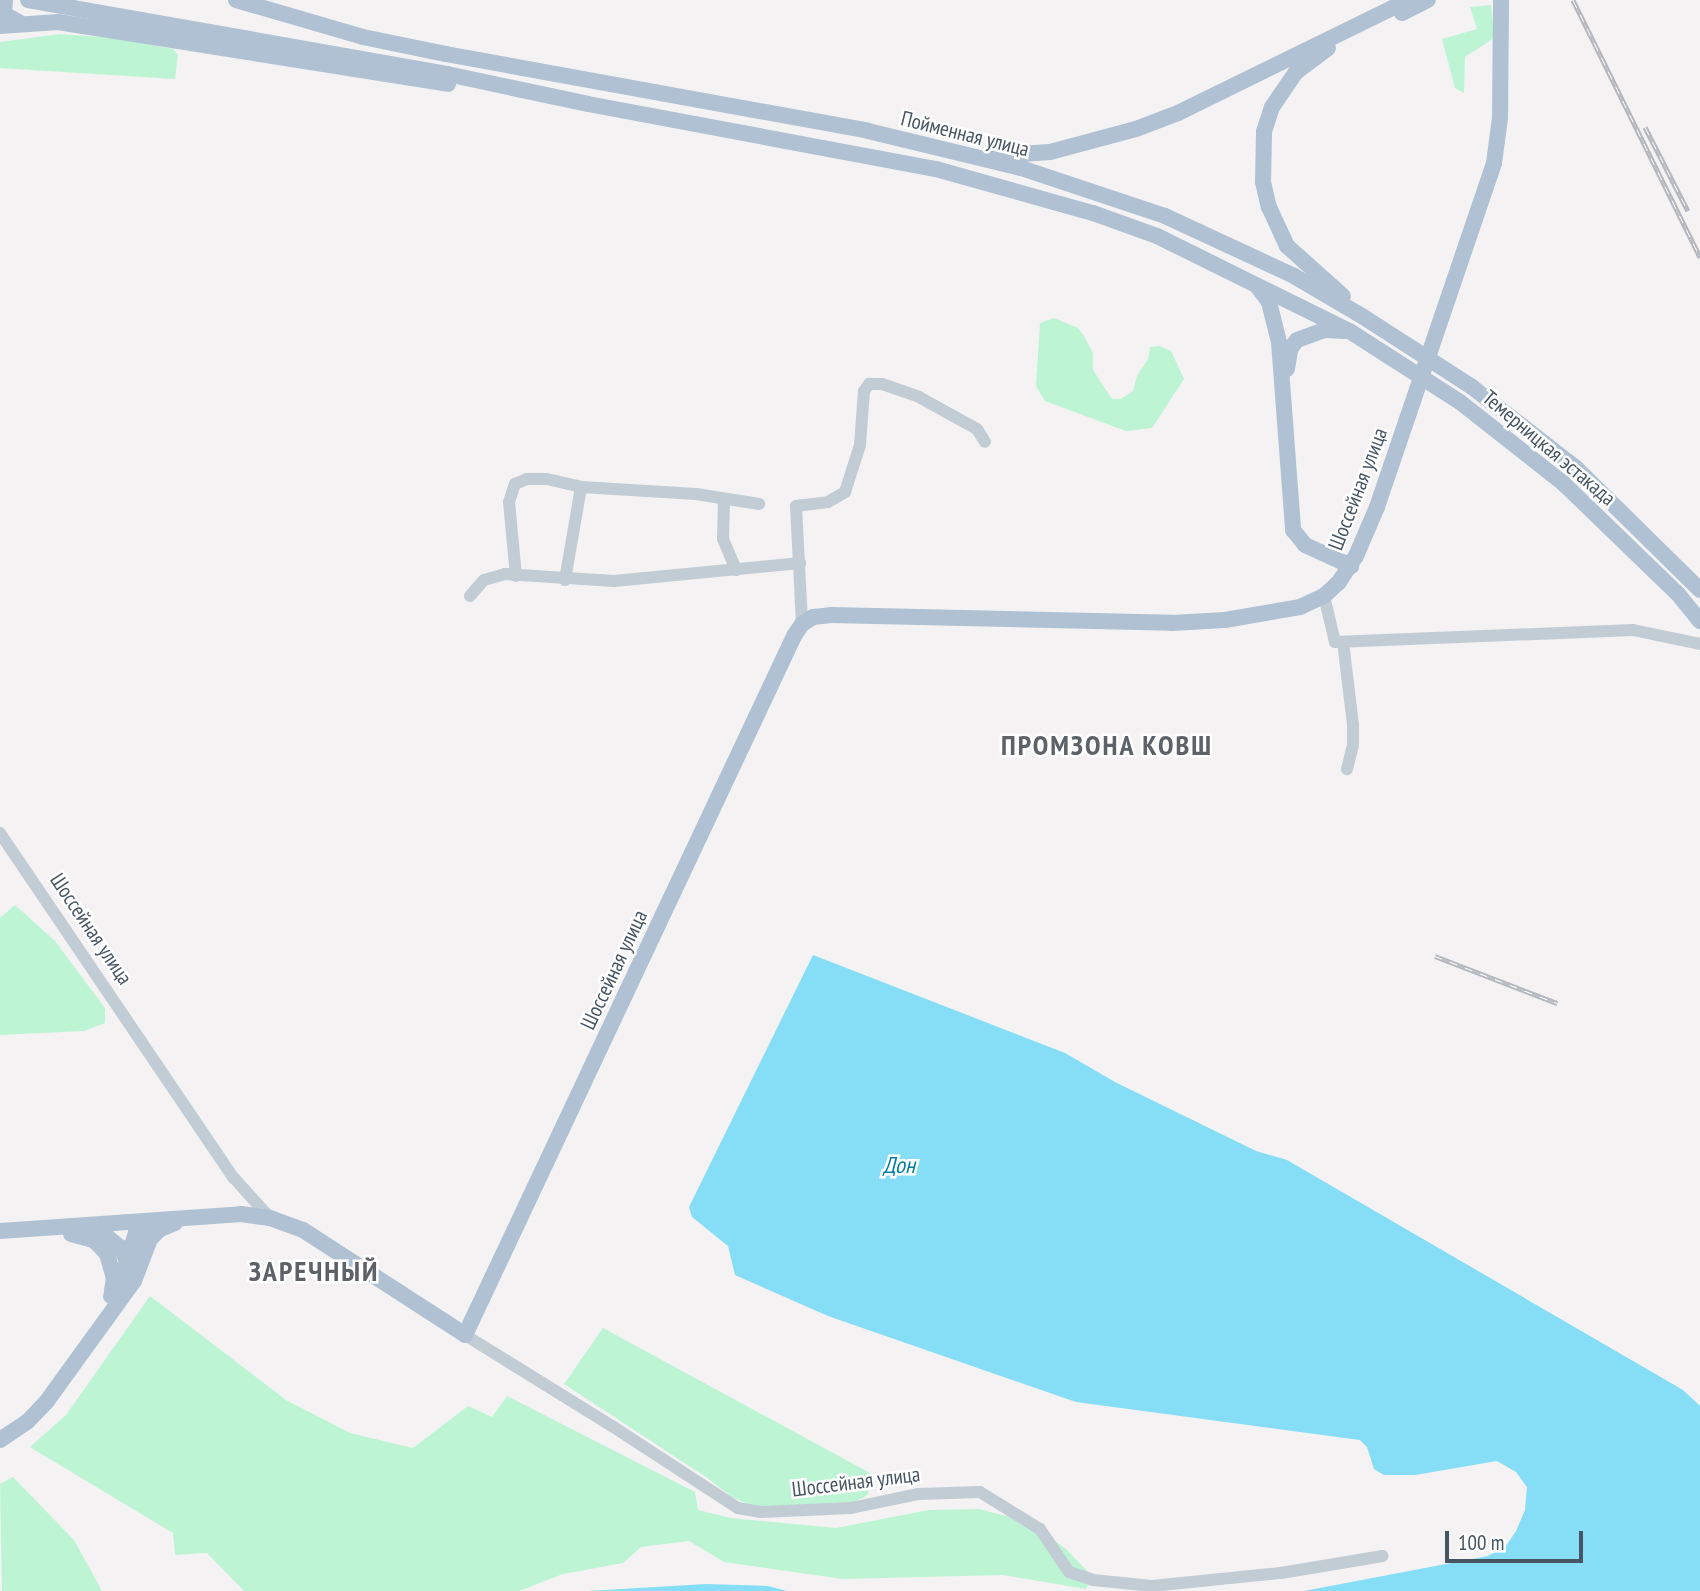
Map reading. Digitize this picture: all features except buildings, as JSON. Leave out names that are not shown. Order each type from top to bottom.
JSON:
[{"type":"main road","points":[[2,0],[4,14],[20,23]]},
{"type":"main road","points":[[28,0],[447,74],[541,94]]},
{"type":"main road","name":"Пойменная улица","points":[[236,0],[363,37],[533,71],[855,129],[1021,169],[1166,216],[1294,276],[1360,315]]},
{"type":"main road","points":[[928,147],[992,156],[1050,152],[1095,142],[1178,113],[1409,0]]},
{"type":"main road","points":[[1360,315],[1355,306],[1287,246],[1269,207],[1263,182],[1265,132],[1272,107],[1284,88],[1317,53],[1428,0]]},
{"type":"main road","name":"Шоссейная улица","points":[[95,1227],[241,1214],[271,1218],[303,1230],[465,1335],[802,624],[813,617],[831,615],[1172,623],[1225,620],[1300,607],[1324,596],[1353,561],[1381,497],[1494,163],[1500,118],[1501,0]]},
{"type":"main road","points":[[0,26],[58,22],[486,90],[541,94]]},
{"type":"main road","points":[[0,37],[44,29],[104,30]]},
{"type":"main road","name":"Пойменная улица","points":[[541,94],[864,153],[1022,192],[1157,236],[1351,332]]},
{"type":"main road","points":[[1254,283],[1269,302],[1279,342],[1293,530],[1305,545],[1353,561]]},
{"type":"main road","name":"Темерницкая эстакада","points":[[1360,315],[1472,387],[1534,435],[1628,517],[1700,590]]},
{"type":"main road","points":[[1351,332],[1310,333],[1297,340],[1287,360],[1300,525],[1309,538],[1353,561]]},
{"type":"main road","name":"Темерницкая эстакада","points":[[1351,332],[1460,402],[1563,483],[1670,586],[1700,621]]},
{"type":"main road","points":[[0,1440],[27,1422],[47,1401],[128,1290],[150,1239],[160,1229],[184,1219]]},
{"type":"main road","points":[[128,1290],[129,1261],[136,1233],[144,1223]]},
{"type":"main road","points":[[0,1231],[95,1227],[113,1240],[129,1261]]},
{"type":"main road","points":[[0,1240],[71,1234],[95,1227]]},
{"type":"main road","points":[[71,1234],[94,1240],[107,1254],[114,1278],[111,1296]]},
{"type":"main road","points":[[0,1427],[20,1413],[38,1395],[111,1296],[129,1261]]},
{"type":"street","name":"Шоссейная улица","points":[[802,624],[796,506],[828,502],[845,492],[860,445],[864,391],[869,384],[882,384],[919,397],[976,429],[985,442]]},
{"type":"street","points":[[516,576],[509,502],[515,484],[527,479],[547,479],[581,487],[696,494],[759,504]]},
{"type":"street","points":[[565,580],[581,487]]},
{"type":"street","points":[[724,499],[723,539],[736,570]]},
{"type":"street","points":[[470,596],[484,580],[496,575],[614,581],[800,563]]},
{"type":"street","points":[[1324,596],[1339,642],[1353,745],[1347,769]]},
{"type":"street","points":[[1339,642],[1633,630],[1700,645]]},
{"type":"street","name":"Шоссейная улица","points":[[0,833],[234,1178],[271,1218]]},
{"type":"street","name":"Шоссейная улица","points":[[465,1335],[738,1508],[760,1512],[851,1508],[918,1494],[979,1492],[1040,1529],[1069,1572],[1093,1580],[1152,1586],[1281,1573],[1383,1556]]},
{"type":"green space","points":[[1491,5],[1494,38],[1465,57],[1464,93],[1455,88],[1442,39],[1477,29],[1470,7]]},
{"type":"green space","points":[[60,34],[113,38],[173,49],[178,55],[175,79],[0,68],[0,42]]},
{"type":"green space","points":[[1054,318],[1078,328],[1084,336],[1093,353],[1093,370],[1112,399],[1121,399],[1133,391],[1137,376],[1148,359],[1150,347],[1159,346],[1171,351],[1184,379],[1152,428],[1126,431],[1045,401],[1036,386],[1040,323]]},
{"type":"green space","points":[[15,905],[55,941],[105,1008],[105,1023],[84,1031],[0,1035],[0,918]]},
{"type":"green space","points":[[150,1296],[286,1400],[350,1433],[413,1448],[468,1406],[492,1417],[507,1396],[695,1492],[698,1510],[731,1518],[836,1528],[929,1510],[979,1509],[1029,1522],[1066,1549],[1093,1577],[1086,1589],[1003,1575],[843,1579],[724,1562],[689,1541],[641,1547],[623,1563],[563,1574],[519,1591],[244,1591],[207,1553],[175,1555],[173,1533],[30,1447],[66,1415]]},
{"type":"green space","points":[[603,1328],[870,1473],[868,1495],[852,1503],[780,1508],[750,1505],[732,1497],[564,1384]]},
{"type":"green space","points":[[13,1477],[74,1540],[102,1591],[2,1591],[0,1484]]},
{"type":"water","name":"Дон","points":[[813,955],[1065,1053],[1115,1082],[1256,1151],[1287,1160],[1683,1390],[1700,1406],[1700,1591],[1304,1591],[1488,1556],[1506,1546],[1516,1531],[1525,1510],[1527,1487],[1516,1472],[1497,1461],[1415,1475],[1384,1475],[1374,1469],[1367,1447],[1360,1440],[1076,1402],[828,1316],[735,1275],[728,1246],[692,1217],[689,1207]]},
{"type":"water","points":[[706,1584],[768,1586],[787,1591],[588,1591]]},
{"type":"railway","points":[[1573,0],[1700,257]]},
{"type":"railway","points":[[1645,127],[1688,211]]},
{"type":"railway","points":[[1435,956],[1557,1003]]},
{"type":"district","name":"ПРОМЗОНА КОВШ","points":[[1107,745]]},
{"type":"district","name":"ЗАРЕЧНЫЙ","points":[[314,1271]]}]
